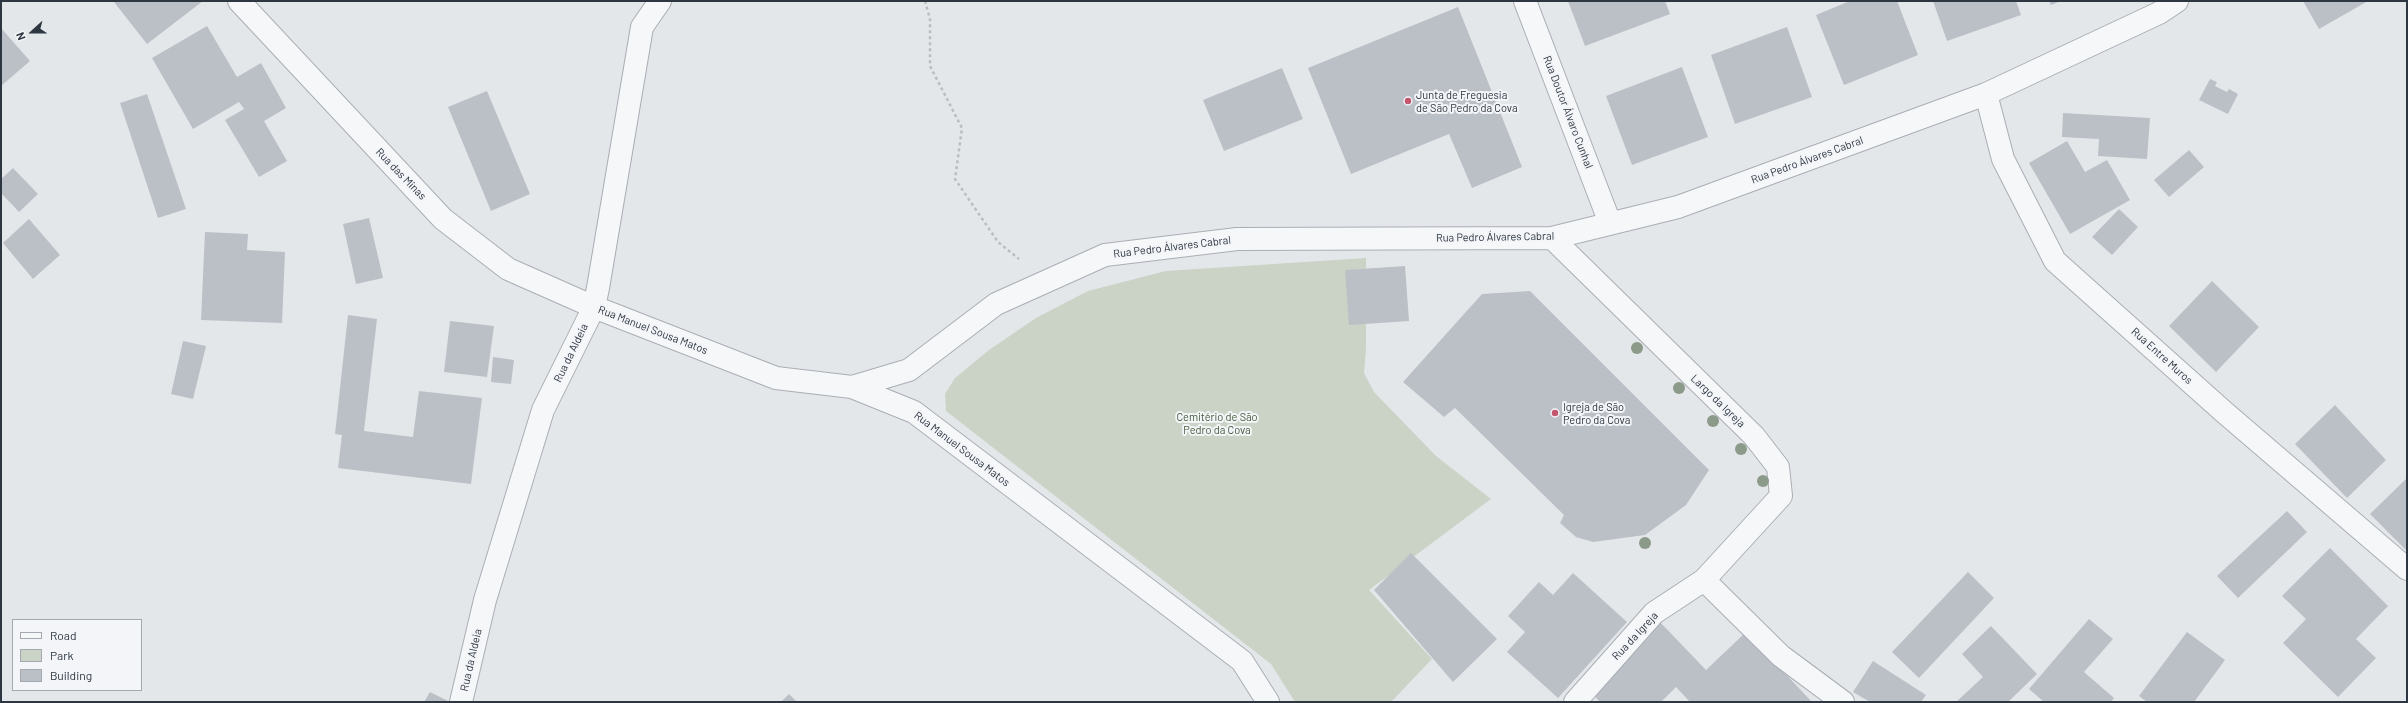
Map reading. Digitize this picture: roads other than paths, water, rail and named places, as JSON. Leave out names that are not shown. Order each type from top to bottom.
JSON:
[{"type":"street","name":"Rua das Minas","points":[[239,1],[443,219],[508,269],[594,307]]},
{"type":"street","name":"Rua da Aldeia","points":[[462,702],[485,600],[543,410],[594,307],[642,27],[660,1]]},
{"type":"street","name":"Rua Doutor Álvaro Cunhal","points":[[1525,1],[1610,223]]},
{"type":"street","name":"Rua Pedro Álvares Cabral","points":[[852,387],[909,370],[996,304],[1106,255],[1237,238],[1552,238],[1678,207],[1986,94],[2159,13],[2177,1]]},
{"type":"street","name":"Rua Entre Muros","points":[[1986,94],[2003,159],[2055,261],[2224,412],[2407,569]]},
{"type":"street","name":"Largo da Igreja","points":[[1552,238],[1754,436],[1778,467],[1781,496],[1704,580]]},
{"type":"street","name":"Rua Manuel Sousa Matos","points":[[594,307],[776,378],[852,387],[914,412],[1242,661],[1268,702]]},
{"type":"street","name":"Rua da Igreja","points":[[1575,702],[1654,613],[1704,580]]},
{"type":"street","points":[[1704,580],[1781,656],[1843,702]]},
{"type":"place","name":"Junta de Freguesia de São Pedro da Cova","points":[[1408,101]]},
{"type":"place","name":"Igreja de São Pedro da Cova","points":[[1555,413]]},
{"type":"park label","name":"Cemitério de São Pedro da Cova","points":[[1217,423]]}]
